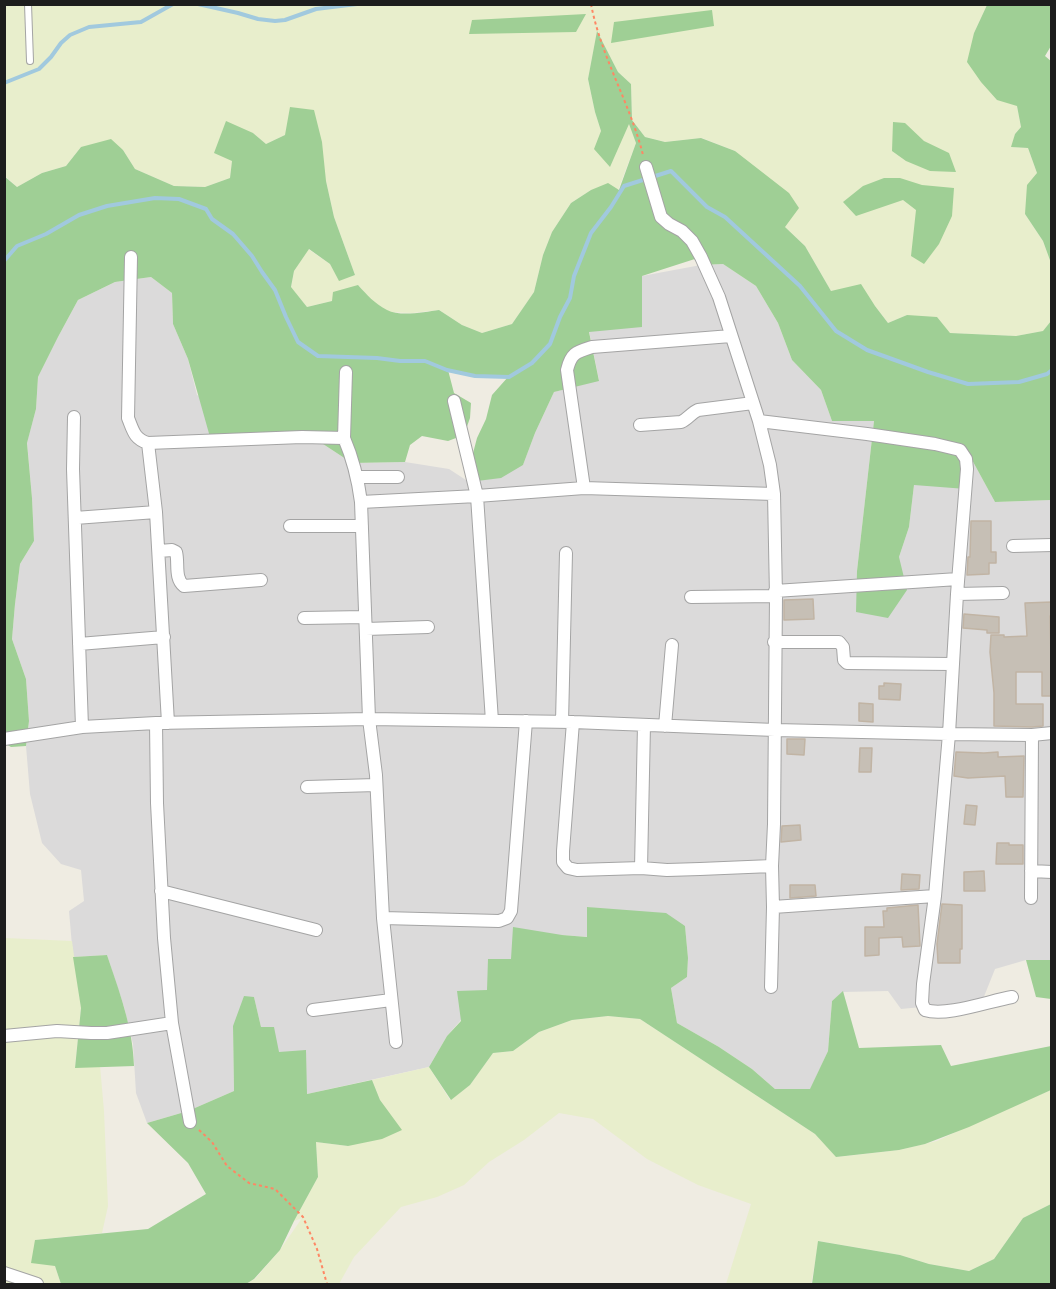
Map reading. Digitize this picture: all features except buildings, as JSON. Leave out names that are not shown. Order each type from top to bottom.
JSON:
[{"type":"street","points":[[646,167],[662,217],[692,241],[719,297],[759,421],[770,465],[774,494],[776,593],[771,987]]},
{"type":"street","points":[[131,257],[128,418],[140,441],[148,443],[302,437],[344,438]]},
{"type":"street","points":[[584,488],[567,370],[570,358],[579,351],[592,347],[731,336]]},
{"type":"street","points":[[346,372],[344,438],[358,477],[361,502],[369,719],[376,784],[383,918],[396,1042]]},
{"type":"street","points":[[454,401],[477,496],[492,721]]},
{"type":"street","points":[[640,425],[681,422],[698,410],[753,403]]},
{"type":"street","points":[[74,417],[73,469],[82,727]]},
{"type":"street","points":[[759,421],[935,444],[960,450],[966,459],[949,734],[922,1003],[925,1010],[932,1013],[962,1009],[1012,997]]},
{"type":"street","points":[[148,443],[156,512],[164,637],[157,803],[161,891],[172,1023],[190,1122]]},
{"type":"street","points":[[358,477],[398,477]]},
{"type":"street","points":[[361,502],[584,488],[774,494]]},
{"type":"street","points":[[75,518],[156,512]]},
{"type":"street","points":[[290,526],[362,526]]},
{"type":"street","points":[[1013,546],[1052,545]]},
{"type":"street","points":[[159,551],[176,552],[178,578],[180,584],[184,586],[261,580]]},
{"type":"street","points":[[566,553],[568,722],[563,862],[568,868],[578,870],[641,868],[678,870],[772,866]]},
{"type":"street","points":[[691,597],[958,579]]},
{"type":"street","points":[[957,594],[1003,593]]},
{"type":"street","points":[[304,618],[428,627]]},
{"type":"street","points":[[79,644],[164,637]]},
{"type":"street","points":[[774,642],[839,642],[843,647],[844,660],[847,663],[952,664]]},
{"type":"street","points":[[665,726],[672,645]]},
{"type":"street","points":[[4,739],[82,727],[369,719],[568,722],[949,734],[1032,735],[1052,733]]},
{"type":"street","points":[[383,918],[498,921],[507,918],[511,911],[526,721]]},
{"type":"street","points":[[641,868],[644,725]]},
{"type":"street","points":[[1031,898],[1032,735]]},
{"type":"street","points":[[307,787],[376,784]]},
{"type":"street","points":[[1031,871],[1052,872]]},
{"type":"street","points":[[161,891],[316,930]]},
{"type":"street","points":[[773,907],[934,896]]},
{"type":"street","points":[[313,1010],[391,1000]]},
{"type":"street","points":[[4,1036],[57,1031],[107,1033],[172,1023]]},
{"type":"street","points":[[4,1273],[37,1284]]},
{"type":"lane","points":[[28,4],[30,61]]},
{"type":"path","points":[[591,4],[595,23],[637,133],[646,167]]},
{"type":"path","points":[[190,1122],[212,1142],[226,1166],[249,1183],[275,1189],[303,1217],[317,1249],[327,1284]]},
{"type":"shaded area","points":[[723,264],[756,286],[778,323],[792,360],[821,390],[832,421],[874,421],[857,571],[899,557],[909,527],[914,485],[964,445],[995,502],[1051,500],[1051,960],[1026,960],[995,969],[983,999],[952,1004],[901,1009],[888,991],[843,992],[832,1001],[828,1051],[810,1090],[775,1089],[752,1069],[677,1023],[671,988],[687,977],[685,926],[587,907],[588,937],[562,935],[511,959],[447,1036],[429,1067],[307,1094],[261,1027],[254,997],[233,1026],[234,1091],[188,1111],[147,1123],[136,1093],[133,1044],[107,955],[73,957],[69,911],[84,901],[81,870],[61,864],[42,843],[30,794],[26,746],[29,721],[26,679],[12,639],[20,564],[34,541],[27,442],[36,409],[38,377],[78,300],[115,282],[151,277],[172,293],[173,324],[188,359],[197,395],[283,437],[323,444],[352,463],[405,462],[449,469],[469,482],[523,465],[554,392],[599,380],[589,331],[642,276],[701,265]]},
{"type":"green space","points":[[4,5],[987,5],[974,33],[1017,106],[1021,127],[1015,134],[1012,147],[1028,148],[1037,173],[1025,214],[1043,241],[1051,263],[1051,321],[1044,331],[1016,336],[950,333],[907,315],[888,323],[875,306],[831,291],[805,246],[785,227],[735,151],[702,138],[665,142],[645,137],[632,120],[631,84],[618,72],[597,32],[588,79],[601,131],[630,123],[636,143],[618,190],[591,190],[571,203],[552,232],[543,255],[534,292],[512,324],[482,333],[462,325],[439,310],[412,313],[388,312],[371,300],[358,285],[332,301],[307,307],[291,288],[294,271],[308,249],[330,264],[339,280],[355,275],[334,217],[326,181],[285,135],[266,144],[253,133],[232,161],[230,178],[205,187],[174,186],[135,169],[123,150],[81,147],[66,166],[42,173],[17,187],[5,176]]},
{"type":"green space","points":[[987,5],[1051,5],[1051,46],[1045,56],[1052,62],[1051,263],[1043,241],[1025,214],[1027,185],[1037,173],[1028,148],[1011,147],[1015,134],[1021,127],[1017,106],[997,100],[967,62],[974,33]]},
{"type":"green space","points":[[712,10],[714,26],[611,43],[614,22]]},
{"type":"green space","points":[[586,14],[576,32],[469,34],[472,20]]},
{"type":"green space","points":[[597,31],[618,72],[631,84],[632,120],[645,137],[665,142],[701,138],[735,151],[789,193],[799,208],[785,227],[805,246],[831,291],[861,284],[888,323],[907,315],[937,317],[950,333],[1016,336],[1043,331],[1051,321],[1051,500],[995,502],[965,447],[966,489],[914,485],[909,527],[899,557],[907,590],[888,618],[856,612],[857,571],[874,421],[832,421],[821,390],[792,360],[778,323],[756,286],[723,264],[701,265],[701,257],[642,276],[642,327],[589,332],[599,381],[554,392],[523,465],[501,478],[469,482],[477,438],[486,419],[492,395],[508,377],[475,376],[448,370],[454,393],[471,403],[470,418],[464,435],[448,441],[422,436],[410,445],[405,462],[352,463],[323,444],[284,437],[210,437],[188,359],[173,324],[172,293],[151,277],[115,282],[78,300],[38,377],[36,409],[27,443],[34,541],[20,564],[12,639],[26,679],[29,721],[26,746],[11,747],[4,743],[4,176],[17,187],[42,173],[66,166],[81,147],[111,139],[123,150],[135,169],[174,186],[205,187],[230,178],[232,161],[214,153],[226,121],[253,133],[266,144],[285,135],[290,107],[314,110],[322,142],[326,181],[334,217],[355,275],[339,281],[330,264],[309,249],[294,271],[291,287],[307,307],[332,301],[333,292],[358,285],[375,302],[392,312],[413,313],[439,310],[462,325],[482,333],[512,324],[534,292],[543,255],[552,232],[571,203],[591,190],[608,183],[619,190],[636,143],[629,124],[610,167],[594,149],[601,131],[588,79]]},
{"type":"green space","points":[[893,122],[905,123],[924,141],[949,153],[956,172],[930,171],[906,161],[892,151]]},
{"type":"green space","points":[[884,178],[900,178],[922,185],[954,188],[952,216],[939,244],[924,264],[911,256],[916,210],[903,200],[856,216],[843,202],[863,186]]},
{"type":"green space","points":[[587,907],[666,913],[685,926],[687,977],[671,988],[677,1023],[752,1069],[775,1089],[810,1089],[828,1051],[832,1001],[843,991],[859,1048],[941,1045],[951,1066],[1051,1046],[1051,1090],[925,1144],[899,1150],[836,1157],[815,1134],[640,1019],[608,1016],[572,1020],[539,1032],[513,1051],[493,1053],[470,1085],[451,1100],[429,1067],[447,1036],[461,1021],[457,991],[487,990],[488,959],[511,959],[513,927],[587,937]]},
{"type":"green space","points":[[5,938],[72,941],[81,1007],[75,1067],[100,1066],[108,1206],[102,1233],[35,1240],[55,1266],[61,1284],[5,1284]]},
{"type":"green space","points":[[107,955],[128,1023],[134,1066],[75,1068],[81,1008],[73,957]]},
{"type":"green space","points":[[1026,960],[1051,960],[1051,999],[1036,997]]},
{"type":"green space","points":[[244,996],[254,997],[261,1027],[274,1027],[279,1052],[306,1050],[307,1094],[372,1080],[380,1100],[402,1130],[382,1139],[348,1146],[316,1142],[318,1177],[280,1250],[254,1279],[246,1284],[61,1284],[55,1266],[31,1263],[35,1240],[148,1229],[206,1194],[188,1163],[147,1123],[188,1111],[234,1091],[233,1026]]},
{"type":"green space","points":[[608,1016],[640,1019],[815,1134],[837,1157],[899,1150],[937,1141],[1051,1090],[1051,1204],[1023,1218],[994,1259],[969,1271],[929,1264],[900,1255],[819,1241],[811,1284],[726,1284],[751,1204],[698,1185],[647,1159],[593,1119],[559,1113],[524,1140],[489,1162],[464,1185],[437,1197],[401,1207],[354,1257],[339,1284],[246,1284],[255,1279],[280,1250],[302,1218],[294,1221],[318,1177],[316,1142],[348,1146],[380,1100],[372,1080],[429,1067],[450,1100],[470,1085],[493,1053],[513,1051],[539,1032],[572,1020]]},
{"type":"green space","points":[[1051,1204],[1051,1284],[812,1284],[818,1241],[900,1255],[929,1264],[969,1271],[994,1259],[1023,1218]]},
{"type":"waterway","points":[[4,83],[39,69],[70,35],[89,27],[141,22],[173,4]]},
{"type":"waterway","points":[[198,4],[275,21],[285,20],[316,9],[357,4]]},
{"type":"waterway","points":[[4,261],[17,246],[46,234],[79,215],[107,206],[155,198],[179,199],[206,209],[212,219],[233,234],[252,256],[275,290],[298,342],[318,356],[425,361],[447,370],[475,376],[509,377],[532,363],[550,344],[570,298],[574,276],[591,233],[624,186],[671,171],[707,207],[725,217],[800,286],[836,331],[867,350],[968,384],[1019,382],[1047,374],[1052,370]]}]
